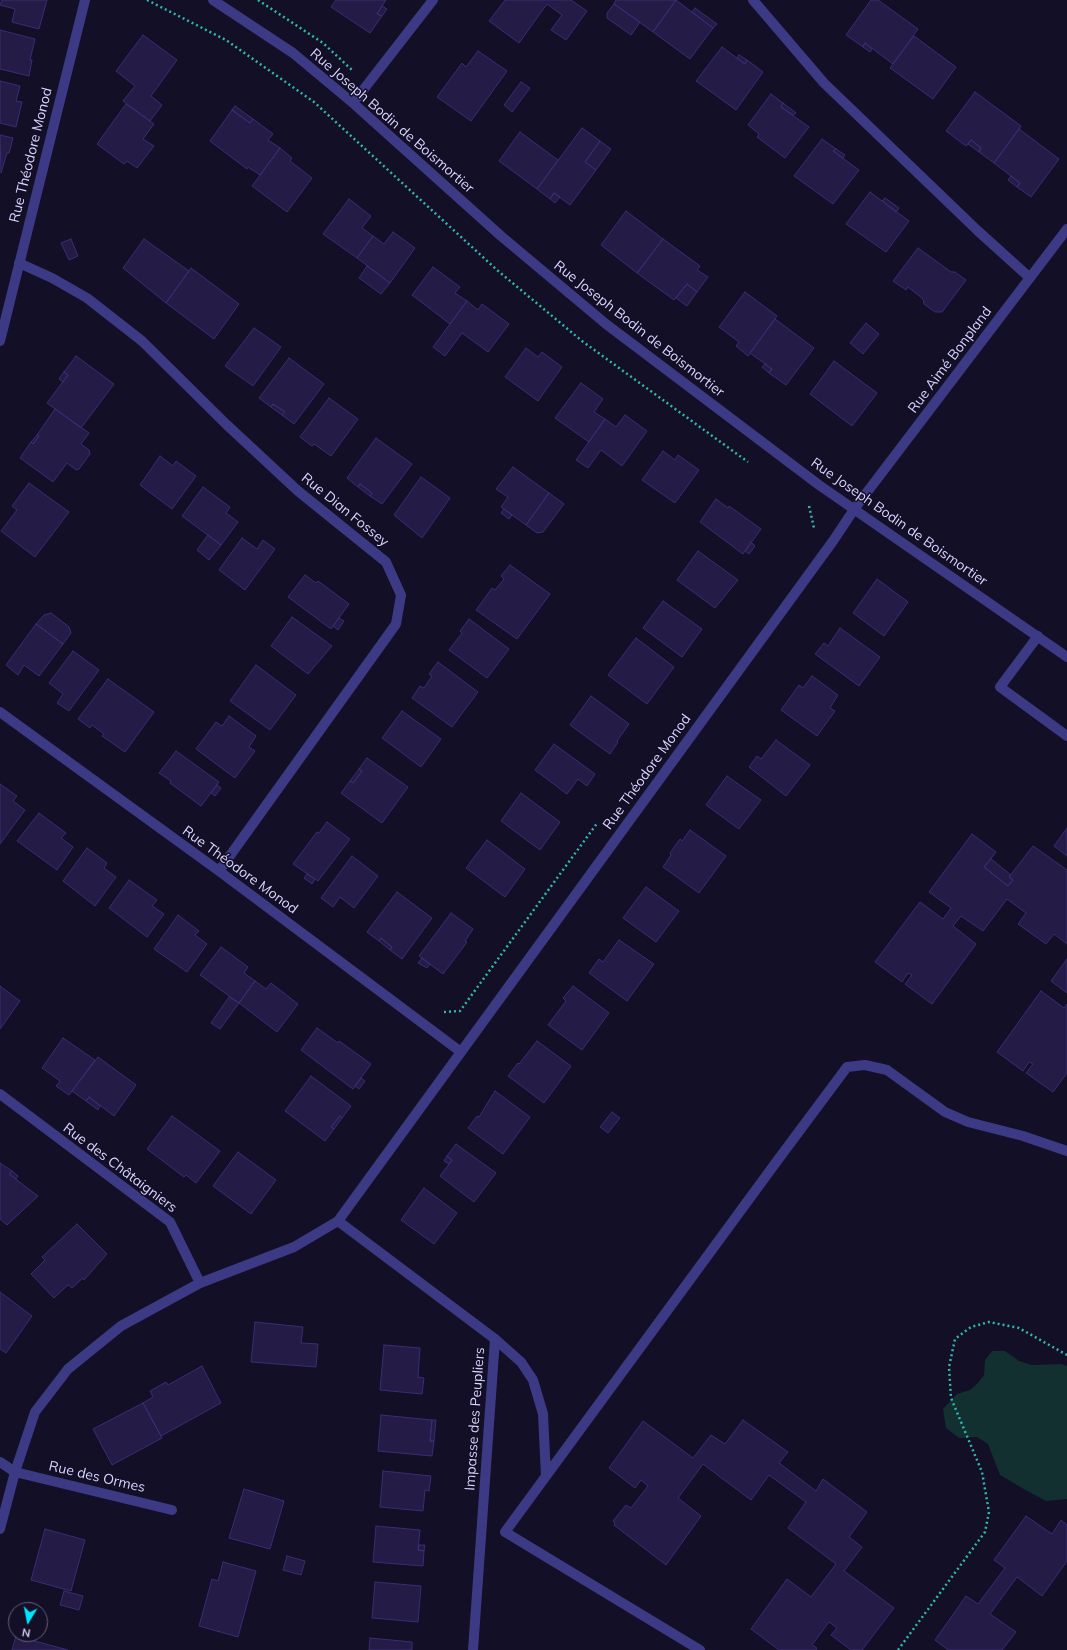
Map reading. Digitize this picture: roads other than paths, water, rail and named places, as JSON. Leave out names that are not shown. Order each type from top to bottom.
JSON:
[{"type":"street","name":"Rue Théodore Monod","points":[[0,341],[85,0]]},
{"type":"street","name":"Rue Joseph Bodin de Boismortier","points":[[214,0],[293,53],[353,103],[501,236],[606,324],[819,485],[855,508],[1067,657]]},
{"type":"street","points":[[353,103],[432,0]]},
{"type":"street","points":[[753,0],[824,83],[978,231],[1030,278]]},
{"type":"street","name":"Rue Aimé Bonpland","points":[[855,508],[1067,229]]},
{"type":"street","name":"Rue Dian Fossey","points":[[19,263],[52,278],[87,298],[142,341],[227,426],[298,491],[386,562],[401,595],[396,624],[219,871]]},
{"type":"street","name":"Rue Théodore Monod","points":[[200,1283],[294,1247],[338,1221],[855,508]]},
{"type":"street","points":[[1038,636],[1000,687],[1067,736]]},
{"type":"street","name":"Rue Théodore Monod","points":[[0,712],[219,871],[461,1052]]},
{"type":"street","points":[[700,1650],[505,1532],[847,1067],[865,1065],[887,1070],[945,1112],[968,1122],[1023,1136],[1067,1151]]},
{"type":"street","name":"Rue des Châtaigniers","points":[[0,1094],[170,1222],[200,1283]]},
{"type":"street","name":"Impasse des Peupliers","points":[[338,1221],[495,1338],[473,1650]]},
{"type":"street","points":[[0,1529],[15,1472],[35,1412],[68,1369],[121,1326],[200,1283]]},
{"type":"street","points":[[495,1338],[521,1362],[533,1380],[543,1414],[546,1476]]},
{"type":"street","points":[[0,1462],[15,1472]]},
{"type":"street","name":"Rue des Ormes","points":[[15,1472],[172,1510]]}]
